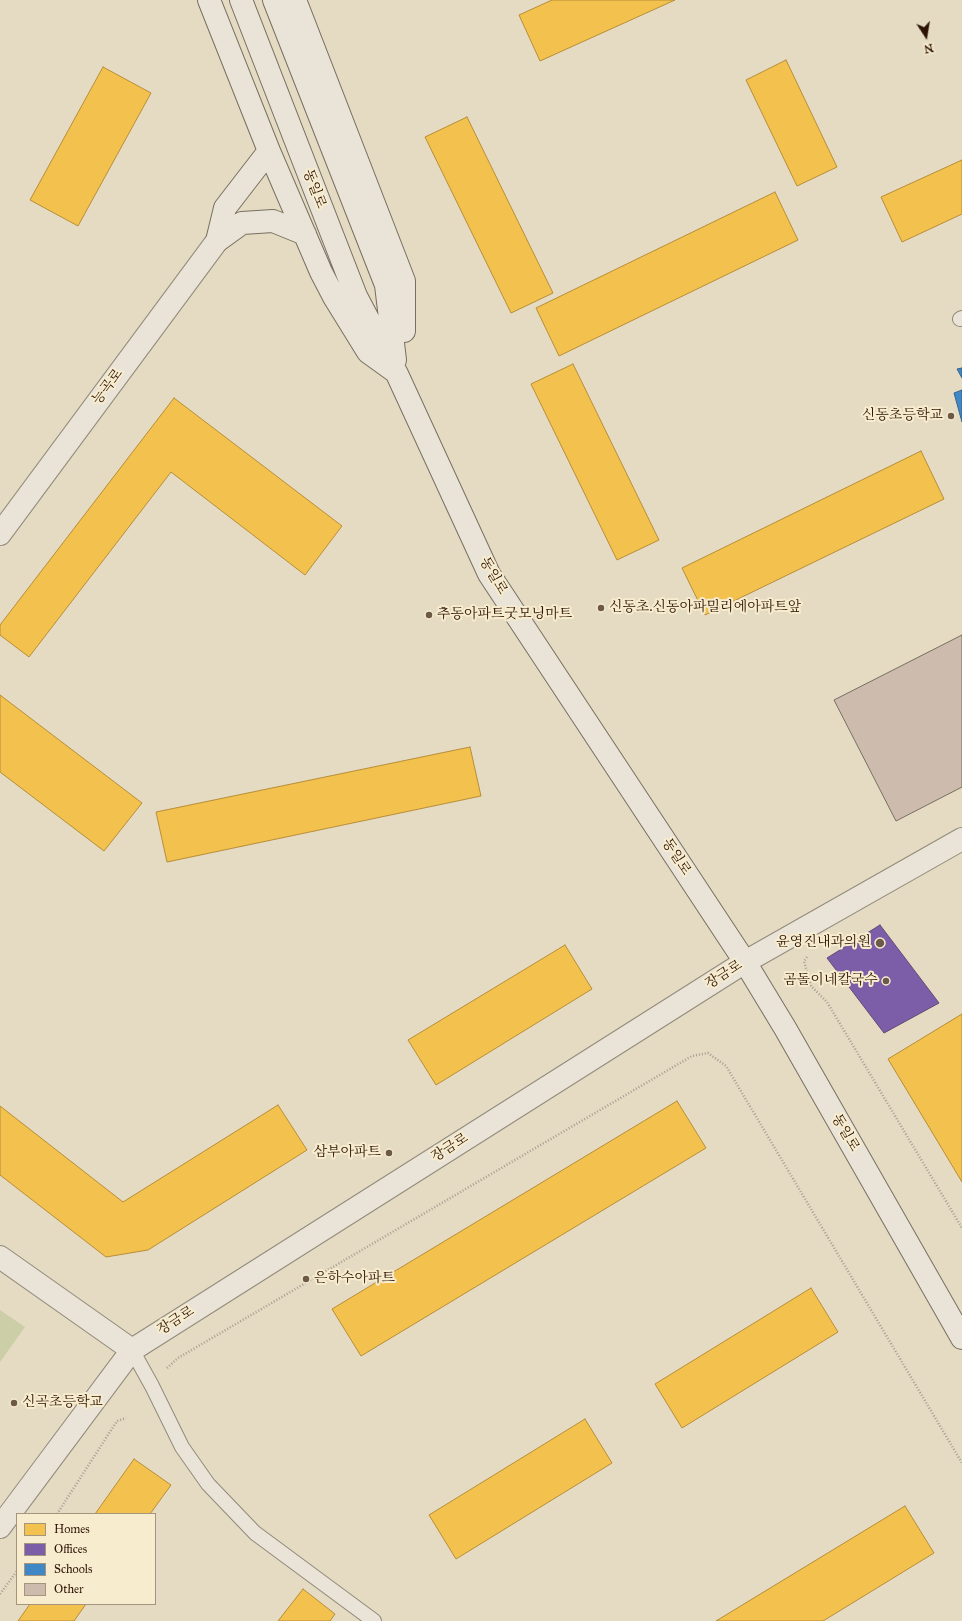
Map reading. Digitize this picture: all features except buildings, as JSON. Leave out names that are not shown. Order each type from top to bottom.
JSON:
[{"type":"street","points":[[208,0],[269,151],[321,272],[334,297],[368,352],[397,374],[404,332],[404,281],[295,0]]},
{"type":"street","name":"동일로","points":[[241,0],[356,296],[397,374],[489,574],[745,962],[785,1028],[962,1338]]},
{"type":"street","name":"동일로","points":[[274,0],[386,285],[397,374]]},
{"type":"street","points":[[217,241],[225,208],[269,151]]},
{"type":"street","points":[[217,241],[242,223],[273,221],[305,234]]},
{"type":"street","name":"능곡로","points":[[0,534],[217,241]]},
{"type":"street","name":"장금로","points":[[0,1527],[132,1350],[745,962],[962,839]]},
{"type":"street","points":[[0,1256],[132,1350]]},
{"type":"lane","points":[[132,1350],[182,1447],[208,1484],[255,1533],[374,1621]]},
{"type":"path","points":[[808,956],[804,961],[811,986],[827,1002],[962,1228]]},
{"type":"path","points":[[163,1372],[178,1358],[685,1060],[692,1056],[708,1053],[726,1066],[962,1463]]},
{"type":"path","points":[[58,1513],[117,1421],[126,1418]]},
{"type":"path","points":[[0,1594],[16,1572]]},
{"type":"green space","points":[[0,1310],[25,1327],[0,1362]]},
{"type":"place","name":"신동초등학교","points":[[951,416]]},
{"type":"place","name":"신동초.신동아파밀리에아파트앞","points":[[601,608]]},
{"type":"place","name":"추동아파트굿모닝마트","points":[[429,615]]},
{"type":"place","name":"윤영진내과의원","points":[[880,943]]},
{"type":"place","name":"곰돌이네칼국수","points":[[886,981]]},
{"type":"place","name":"삼부아파트","points":[[389,1153]]},
{"type":"place","name":"은하수아파트","points":[[306,1279]]},
{"type":"place","name":"신곡초등학교","points":[[14,1403]]}]
